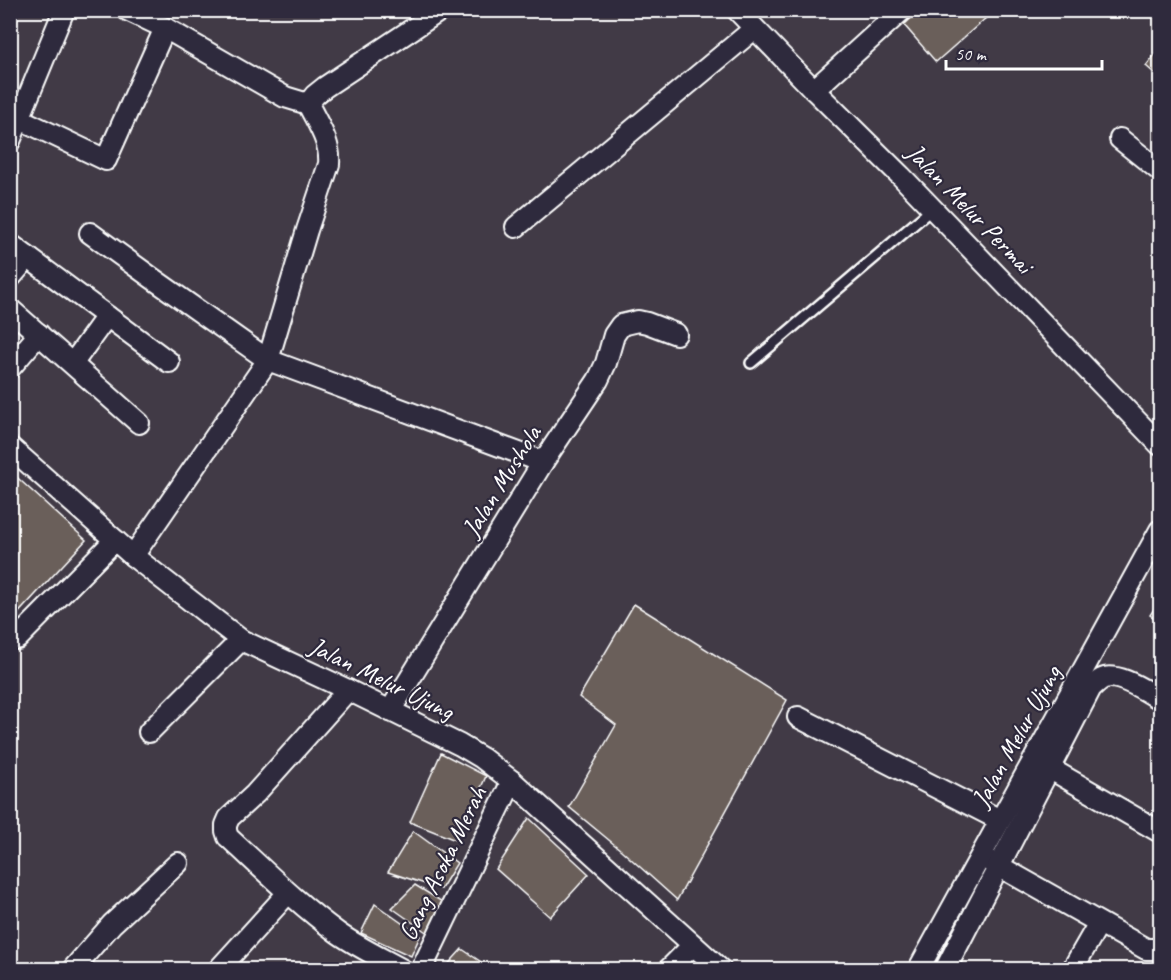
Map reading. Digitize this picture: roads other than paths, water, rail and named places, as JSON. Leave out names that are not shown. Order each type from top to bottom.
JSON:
[{"type":"street","points":[[10,141],[64,10]]},
{"type":"street","points":[[127,10],[165,28],[285,97],[308,104],[330,154],[329,164],[268,360],[133,556]]},
{"type":"street","points":[[308,104],[325,87],[441,10]]},
{"type":"street","points":[[814,90],[902,10]]},
{"type":"street","name":"Jalan Melur Permai","points":[[738,11],[933,208],[1161,445]]},
{"type":"street","points":[[20,119],[106,160],[165,28]]},
{"type":"street","points":[[516,227],[754,29]]},
{"type":"street","points":[[1120,140],[1161,171]]},
{"type":"street","points":[[90,233],[268,360],[543,462]]},
{"type":"street","points":[[10,244],[169,362]]},
{"type":"street","points":[[10,278],[28,257]]},
{"type":"street","points":[[10,309],[139,423]]},
{"type":"street","points":[[73,363],[107,316]]},
{"type":"street","name":"Jalan Mushola","points":[[390,711],[543,462],[598,380],[606,363],[614,335],[621,325],[638,321],[676,334]]},
{"type":"street","points":[[10,368],[39,334]]},
{"type":"street","name":"Jalan Melur Ujung","points":[[10,447],[133,556],[241,640],[348,690],[482,758],[512,781],[721,969]]},
{"type":"street","name":"Jalan Melur Ujung","points":[[918,969],[989,861],[1000,820],[1161,530]]},
{"type":"street","points":[[17,639],[115,540]]},
{"type":"street","points":[[149,732],[241,640]]},
{"type":"street","points":[[945,969],[989,861],[1048,768],[1091,688],[1104,678],[1114,676],[1161,699]]},
{"type":"street","points":[[348,690],[255,794],[229,818],[226,831],[228,837],[288,893],[339,934],[403,969]]},
{"type":"street","points":[[798,717],[1000,820]]},
{"type":"street","points":[[1048,768],[1161,832]]},
{"type":"street","name":"Gang Asoka Merah","points":[[421,969],[512,781]]},
{"type":"street","points":[[989,861],[1146,949],[1161,946]]},
{"type":"street","points":[[72,969],[112,924],[178,863]]},
{"type":"street","points":[[218,969],[288,893]]},
{"type":"street","points":[[1072,969],[1099,923]]},
{"type":"street","points":[[668,969],[693,945]]},
{"type":"lane","points":[[751,363],[933,208]]}]
